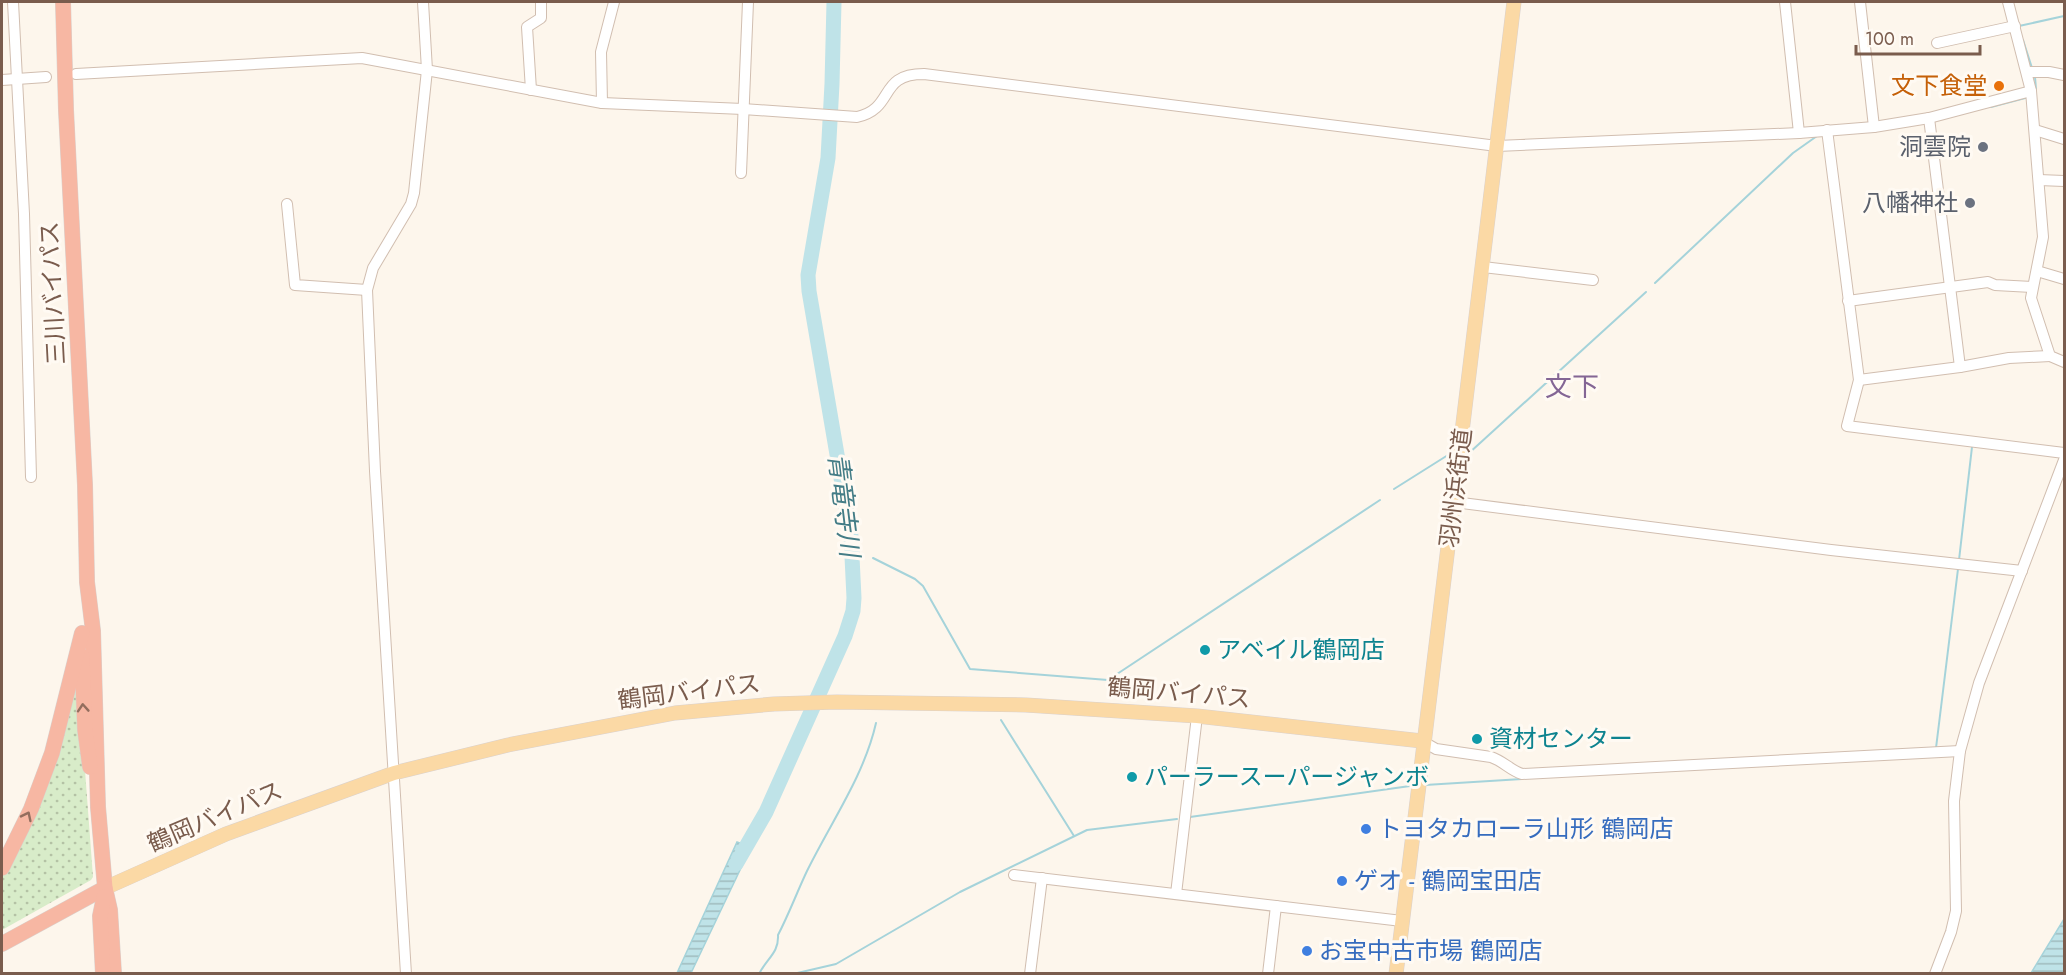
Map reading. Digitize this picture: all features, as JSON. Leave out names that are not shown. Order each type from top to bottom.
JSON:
[{"type":"highway","name":"三川バイパス","points":[[63,2],[66,110],[85,485],[87,582],[93,631],[99,807],[105,888]]},
{"type":"highway","name":"三川バイパス","points":[[87,582],[82,633],[85,730],[99,807]]},
{"type":"highway","points":[[2,868],[31,809],[52,753],[82,633]]},
{"type":"highway","points":[[103,974],[100,916],[105,888]]},
{"type":"highway","points":[[105,888],[110,910],[114,974]]},
{"type":"highway","name":"鶴岡バイパス","points":[[2,944],[105,888]]},
{"type":"main road","name":"羽州浜街道","points":[[1396,974],[1422,741],[1454,502],[1514,2]]},
{"type":"main road","name":"鶴岡バイパス","points":[[105,888],[226,834],[394,773],[498,747],[675,713],[774,704],[837,702],[1026,705],[1197,716],[1422,741]]},
{"type":"street","points":[[13,2],[24,214],[31,477]]},
{"type":"street","points":[[406,974],[374,463],[367,290],[373,268],[411,204],[427,70],[423,2]]},
{"type":"street","points":[[531,90],[527,27],[541,18],[541,2]]},
{"type":"street","points":[[602,103],[601,52],[614,2]]},
{"type":"street","points":[[741,173],[748,2]]},
{"type":"street","points":[[1785,2],[1799,133]]},
{"type":"street","points":[[1860,2],[1874,127]]},
{"type":"street","points":[[2008,2],[2032,72],[2031,91],[2043,237],[2031,298],[2050,356]]},
{"type":"street","points":[[1936,43],[2015,26]]},
{"type":"street","points":[[76,74],[362,58],[602,103],[857,117],[867,115],[882,103],[896,80],[910,74],[924,74],[1497,146],[1827,133],[1930,121],[2031,91]]},
{"type":"street","points":[[2032,72],[2064,75]]},
{"type":"street","points":[[2,80],[46,77]]},
{"type":"street","points":[[1930,121],[1960,367]]},
{"type":"street","points":[[2035,130],[2064,139]]},
{"type":"street","points":[[1827,133],[1859,380],[1847,426],[2064,453]]},
{"type":"street","points":[[2039,180],[2064,181]]},
{"type":"street","points":[[287,204],[295,285],[367,290]]},
{"type":"street","points":[[1483,267],[1593,280]]},
{"type":"street","points":[[2037,271],[2064,279]]},
{"type":"street","points":[[1848,301],[1988,282],[1995,285],[2032,287]]},
{"type":"street","points":[[1859,380],[1960,367],[2008,358],[2050,356],[2064,362]]},
{"type":"street","points":[[1935,974],[1952,932],[1956,911],[1954,807],[1960,751],[1979,684],[2064,460]]},
{"type":"street","points":[[1454,502],[1831,550],[2022,571]]},
{"type":"street","points":[[1176,894],[1197,716]]},
{"type":"street","points":[[1422,741],[1436,749],[1491,757],[1522,774],[1960,751]]},
{"type":"street","points":[[1014,875],[1402,921]]},
{"type":"street","points":[[1030,974],[1041,878]]},
{"type":"street","points":[[1268,974],[1276,906]]},
{"type":"green space","points":[[78,677],[93,877],[2,930],[2,868]]},
{"type":"water","points":[[737,842],[751,847],[691,973],[677,973]]},
{"type":"water","points":[[2064,919],[2064,973],[2031,973]]},
{"type":"waterway","name":"青竜寺川","points":[[736,864],[766,812],[845,636],[853,611],[851,536],[808,275],[828,158],[834,2]]},
{"type":"waterway","points":[[2019,26],[2064,16]]},
{"type":"waterway","points":[[2023,40],[2032,68]]},
{"type":"waterway","points":[[2035,77],[2036,89]]},
{"type":"waterway","points":[[1991,107],[2029,97]]},
{"type":"waterway","points":[[1655,283],[1793,153],[1817,136]]},
{"type":"waterway","points":[[1468,454],[1646,292]]},
{"type":"waterway","points":[[1959,560],[1972,447]]},
{"type":"waterway","points":[[1394,489],[1448,455]]},
{"type":"waterway","points":[[873,558],[915,579],[923,586],[970,669],[1108,680],[1380,500]]},
{"type":"waterway","name":"青竜寺川","points":[[852,549],[859,552]]},
{"type":"waterway","points":[[1936,748],[1958,569]]},
{"type":"waterway","points":[[1001,720],[1074,836]]},
{"type":"waterway","points":[[759,974],[775,951],[778,935],[807,871],[864,762],[876,723]]},
{"type":"waterway","points":[[1425,785],[1522,779]]},
{"type":"waterway","points":[[1190,817],[1410,786]]},
{"type":"waterway","points":[[793,974],[836,964],[960,892],[1087,830],[1177,819]]},
{"type":"place","name":"文下食堂","points":[[1999,86]]},
{"type":"place","name":"洞雲院","points":[[1983,147]]},
{"type":"place","name":"八幡神社","points":[[1970,203]]},
{"type":"place","name":"アベイル鶴岡店","points":[[1205,650]]},
{"type":"place","name":"資材センター","points":[[1477,739]]},
{"type":"place","name":"パーラースーパージャンボ","points":[[1132,777]]},
{"type":"place","name":"トヨタカローラ山形 鶴岡店","points":[[1366,829]]},
{"type":"place","name":"ゲオ - 鶴岡宝田店","points":[[1342,881]]},
{"type":"place","name":"お宝中古市場 鶴岡店","points":[[1307,951]]},
{"type":"district","name":"文下","points":[[1572,387]]}]
